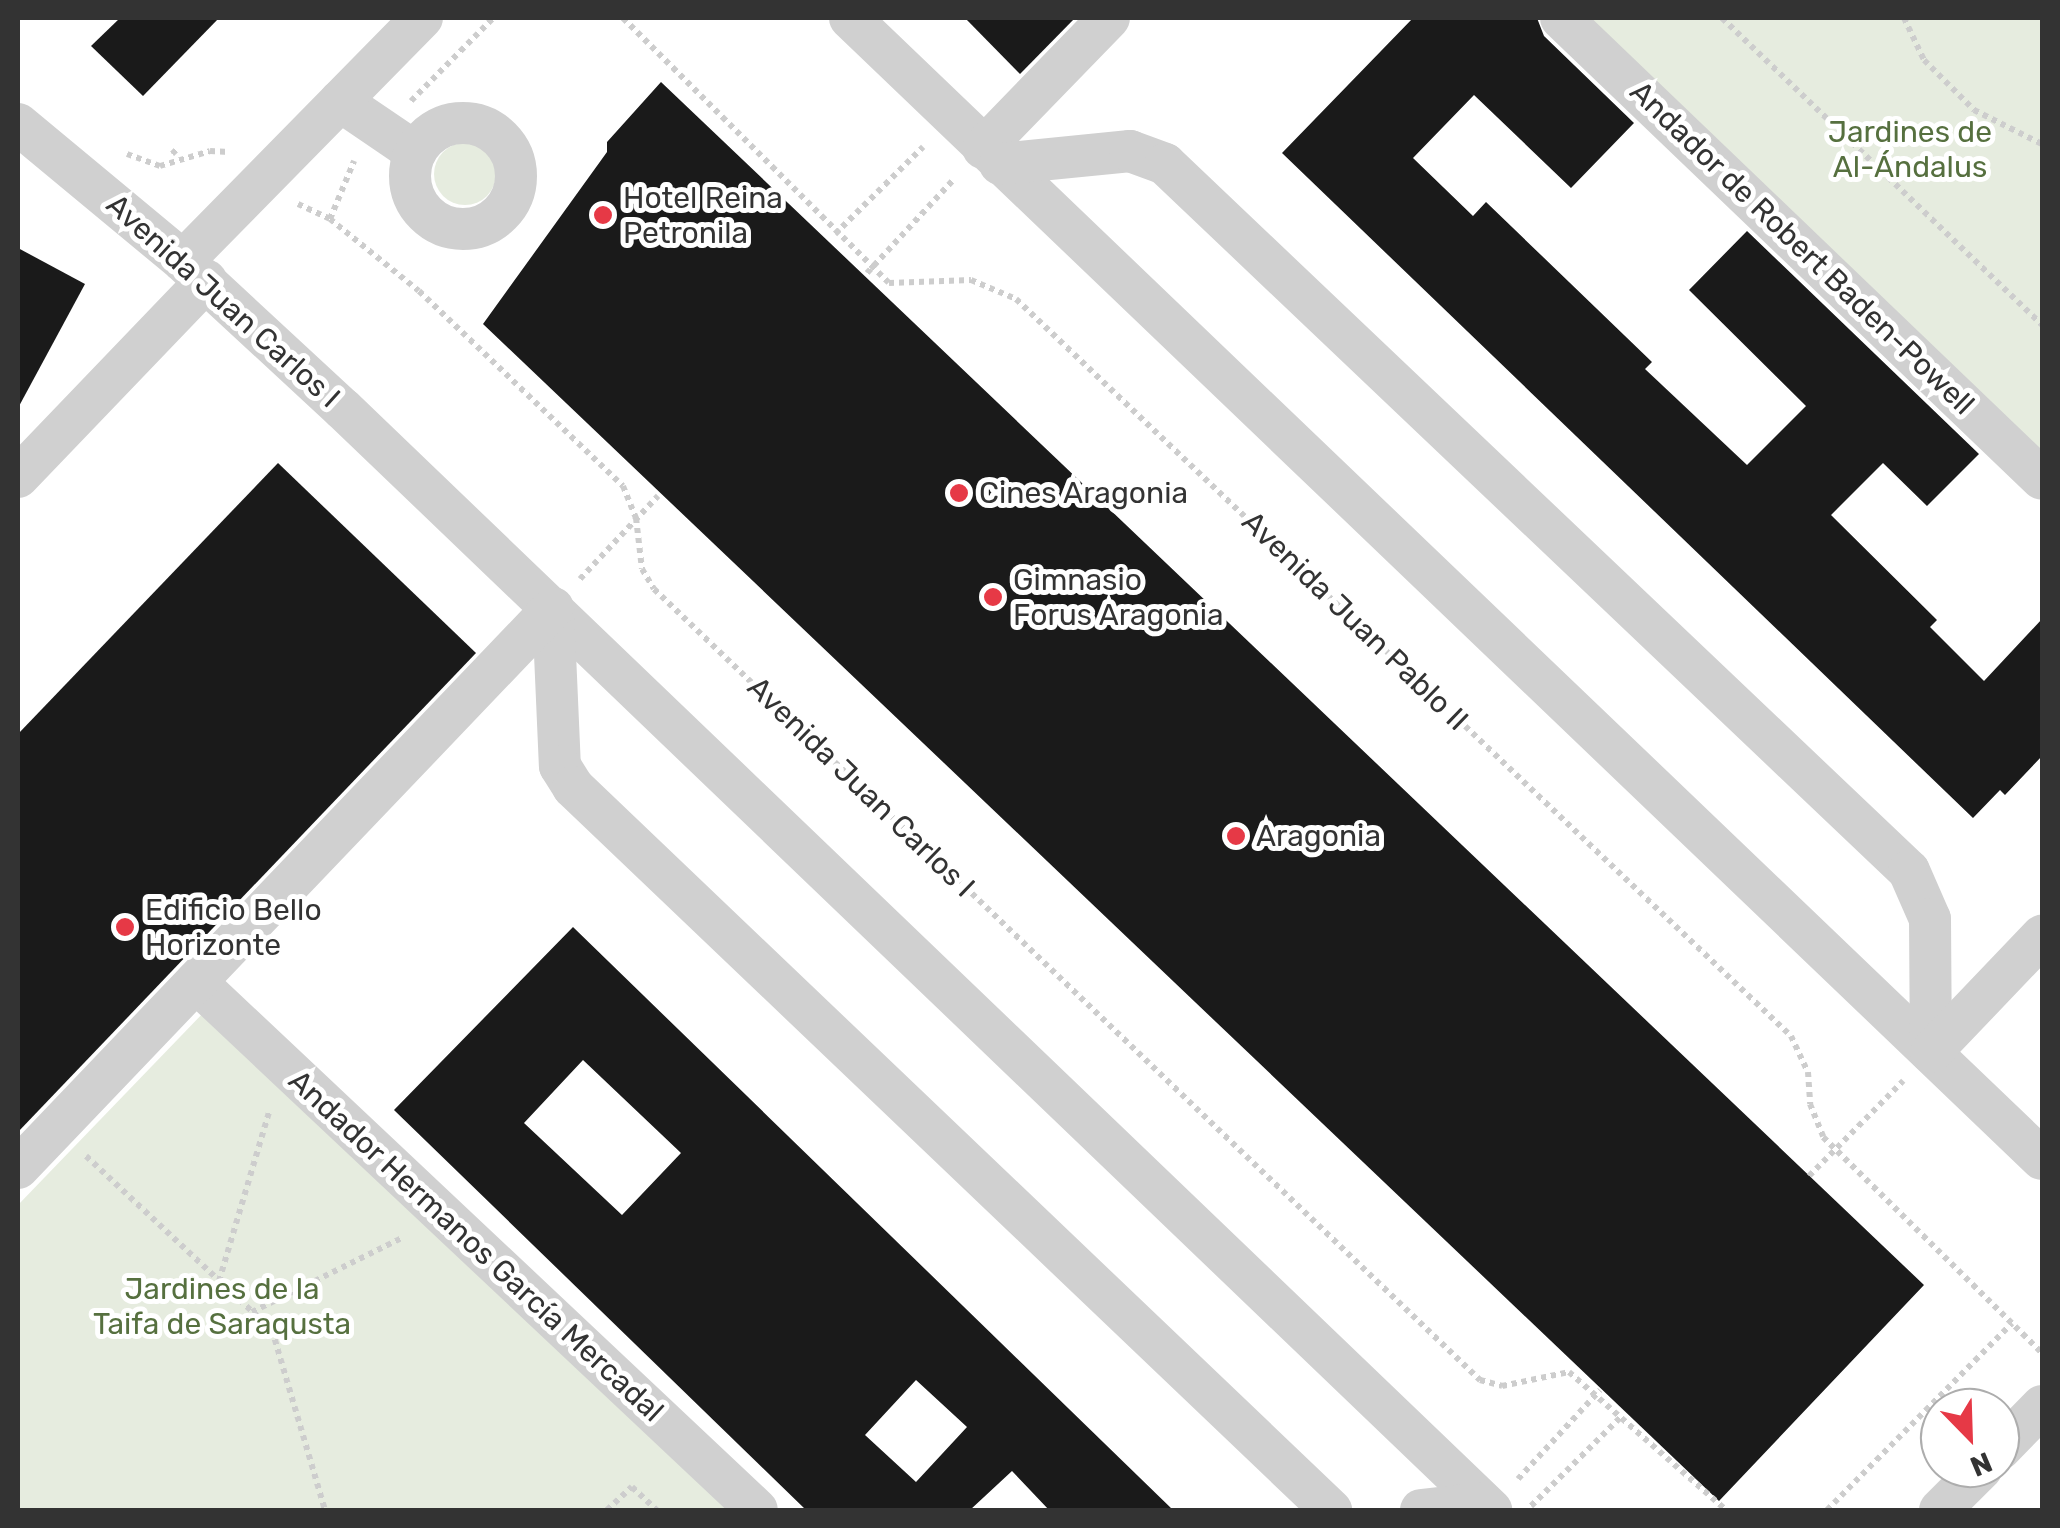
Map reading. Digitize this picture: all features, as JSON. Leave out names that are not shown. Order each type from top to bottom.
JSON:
[{"type":"street","points":[[18,478],[195,271],[263,180],[422,18]]},
{"type":"street","points":[[850,18],[2042,1159]]},
{"type":"street","points":[[992,156],[1108,18]]},
{"type":"street","name":"Andador de Robert Baden-Powell","points":[[1561,18],[2042,478]]},
{"type":"street","points":[[340,101],[415,152]]},
{"type":"street","name":"Avenida Juan Carlos I","points":[[18,124],[195,271],[1496,1509]]},
{"type":"street","points":[[992,156],[1130,151],[1164,164],[1910,871],[1930,919],[1931,1052]]},
{"type":"street","points":[[20,1160],[56,1128],[553,608]]},
{"type":"street","points":[[553,608],[564,777],[1331,1510]]},
{"type":"street","points":[[1931,1052],[2042,936]]},
{"type":"street","name":"Andador Hermanos García Mercadal","points":[[196,982],[757,1510]]},
{"type":"street","points":[[2020,1429],[2042,1406]]},
{"type":"street","points":[[1940,1510],[1962,1488]]},
{"type":"street","points":[[1421,1510],[1496,1509]]},
{"type":"path","name":"Avenida Juan Pablo II","points":[[623,18],[870,271],[895,285],[971,280],[1016,299],[1791,1036],[1808,1072],[1815,1122],[1836,1152],[2042,1353]]},
{"type":"path","points":[[1722,18],[2042,325]]},
{"type":"path","points":[[1904,18],[1924,60],[1974,110],[2042,144]]},
{"type":"path","points":[[835,234],[954,118]]},
{"type":"path","name":"Avenida Juan Carlos I","points":[[120,148],[160,166],[221,149],[263,180],[330,219],[419,291],[623,486],[636,518],[642,569],[654,589],[1480,1380],[1502,1386],[1569,1372],[1599,1391],[1726,1510]]},
{"type":"path","points":[[870,271],[992,156]]},
{"type":"path","points":[[553,608],[658,496]]},
{"type":"path","points":[[1809,1176],[1931,1052]]},
{"type":"path","points":[[219,1281],[284,1065]]},
{"type":"path","points":[[56,1128],[272,1330],[325,1510]]},
{"type":"path","points":[[252,1312],[445,1216]]},
{"type":"path","points":[[1828,1510],[2012,1323]]},
{"type":"path","points":[[1496,1509],[1599,1391]]},
{"type":"path","points":[[1496,1509],[1622,1416]]},
{"type":"path","points":[[607,1510],[632,1487],[657,1510]]},
{"type":"green space","name":"Jardines de Al-Ándalus","points":[[1581,18],[2042,18],[2042,456]]},
{"type":"green space","points":[[465,143],[487,152],[496,174],[487,196],[465,205],[443,196],[434,174],[443,152]]},
{"type":"green space","name":"Jardines de la Taifa de Saraqusta","points":[[206,1010],[729,1510],[18,1510],[18,1205]]},
{"type":"building","points":[[120,18],[219,18],[143,96],[91,46]]},
{"type":"building","points":[[965,18],[1075,18],[1020,74]]},
{"type":"building","points":[[1413,18],[1537,18],[1544,36],[1634,123],[1571,188],[1474,95],[1413,158],[1473,216],[1486,202],[1652,362],[1645,369],[1747,465],[1806,406],[1689,290],[1747,231],[1979,454],[1927,506],[1883,463],[1831,515],[1937,620],[1930,627],[1984,681],[2042,619],[2042,756],[2005,795],[2000,790],[1973,818],[1282,153]]},
{"type":"building","name":"Aragonia","points":[[661,82],[1924,1285],[1719,1501],[483,324],[607,152],[607,142]]},
{"type":"building","points":[[18,248],[85,284],[18,408]]},
{"type":"building","name":"Edificio Bello Horizonte","points":[[278,463],[476,653],[18,1132],[18,734]]},
{"type":"building","points":[[573,927],[1173,1510],[1049,1510],[1012,1471],[970,1510],[806,1510],[394,1110]],"holes":[[[583,1060],[681,1153],[622,1215],[524,1123]],[[916,1380],[967,1427],[916,1482],[865,1435]]]},
{"type":"place","name":"Hotel Reina Petronila","points":[[603,215]]},
{"type":"place","name":"Cines Aragonia","points":[[959,493]]},
{"type":"place","name":"Gimnasio Forus Aragonia","points":[[993,597]]},
{"type":"place","name":"Aragonia","points":[[1236,836]]},
{"type":"place","name":"Edificio Bello Horizonte","points":[[125,927]]}]
